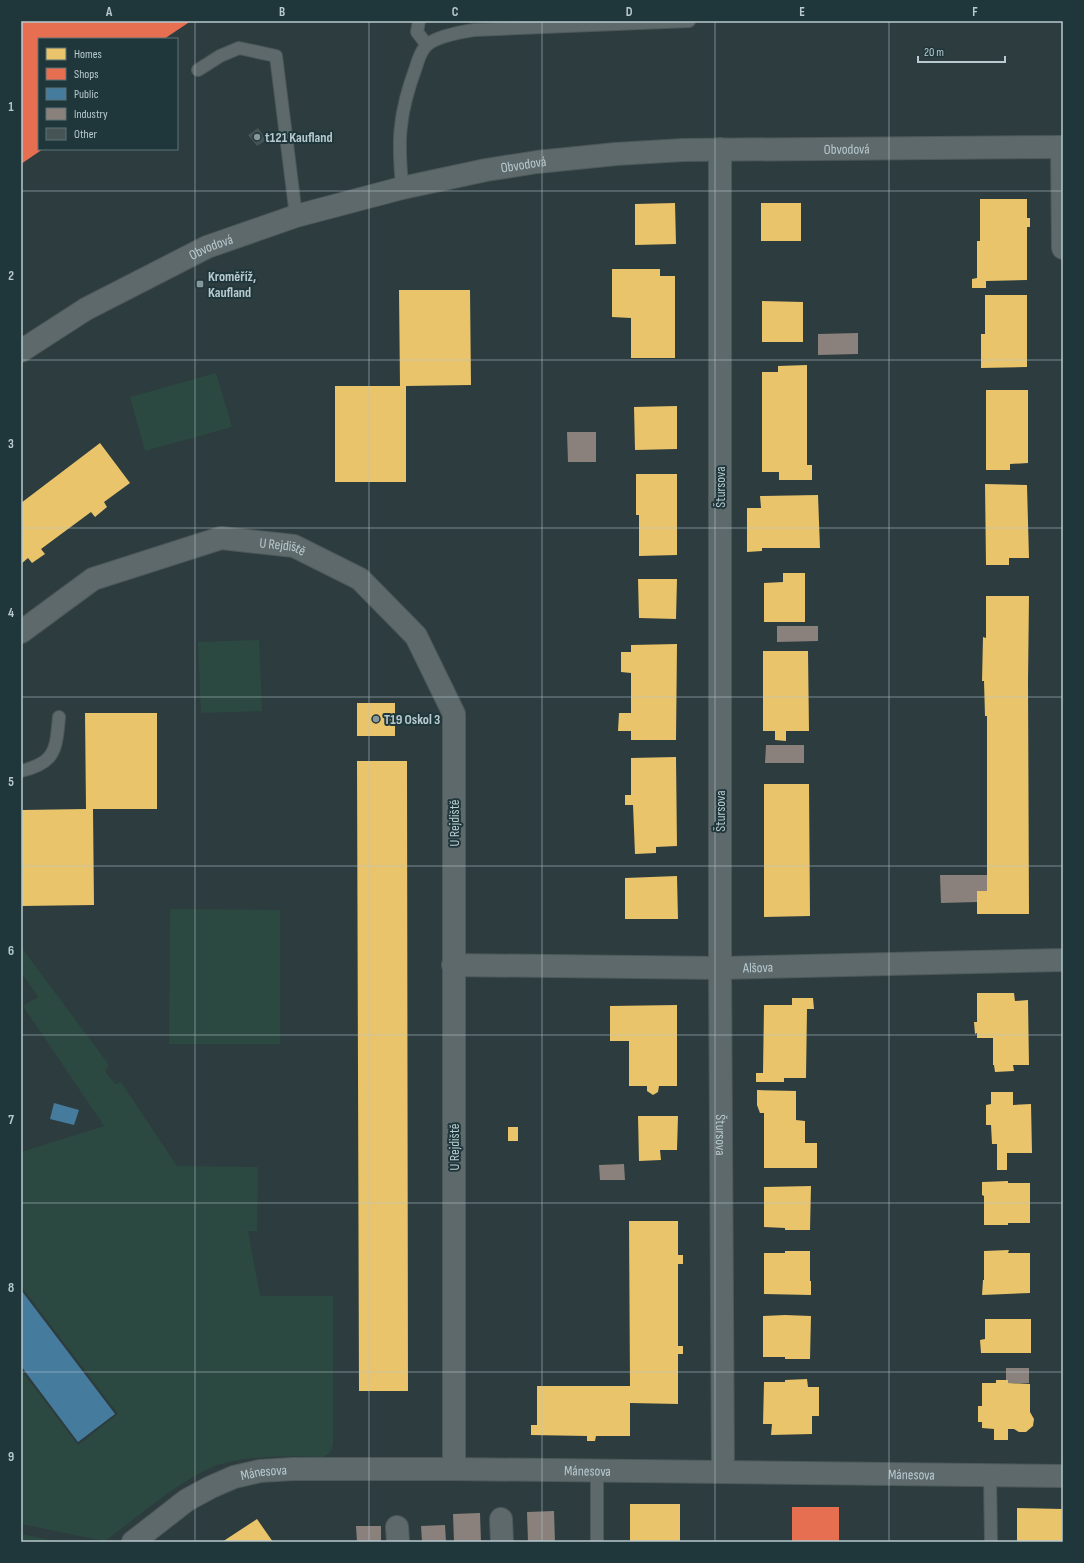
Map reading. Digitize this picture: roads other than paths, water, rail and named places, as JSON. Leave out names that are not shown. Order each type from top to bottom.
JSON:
[{"type":"street","name":"Obvodová","points":[[21,351],[86,309],[207,247],[296,216],[402,188],[486,170],[537,162],[616,154],[720,149],[1062,147]]},
{"type":"street","points":[[1062,147],[1063,248]]},
{"type":"street","name":"Štursova","points":[[720,149],[720,968],[723,1472]]},
{"type":"street","name":"U Rejdiště","points":[[21,632],[93,579],[220,538],[294,546],[360,579],[416,636],[454,714],[454,1469]]},
{"type":"street","name":"Alšova","points":[[454,965],[720,968],[1063,960]]},
{"type":"street","name":"Mánesova","points":[[133,1542],[187,1500],[211,1487],[234,1478],[260,1471],[293,1469],[454,1469],[1063,1476]]},
{"type":"street","points":[[501,1520],[502,1542]]},
{"type":"lane","points":[[419,21],[417,32],[426,45]]},
{"type":"lane","points":[[402,188],[400,155],[401,122],[413,75],[426,45],[447,36],[474,30],[689,21]]},
{"type":"lane","points":[[198,70],[220,56],[239,48],[276,56],[296,216]]},
{"type":"lane","points":[[21,771],[32,769],[48,760],[54,750],[58,717]]},
{"type":"lane","points":[[597,1471],[597,1542]]},
{"type":"lane","points":[[990,1474],[991,1542]]},
{"type":"place","name":"t121 Kaufland","points":[[257,137]]},
{"type":"place","name":"Kroměříž, Kaufland","points":[[200,284]]},
{"type":"place","name":"T19 Oskol 3","points":[[376,719]]}]
